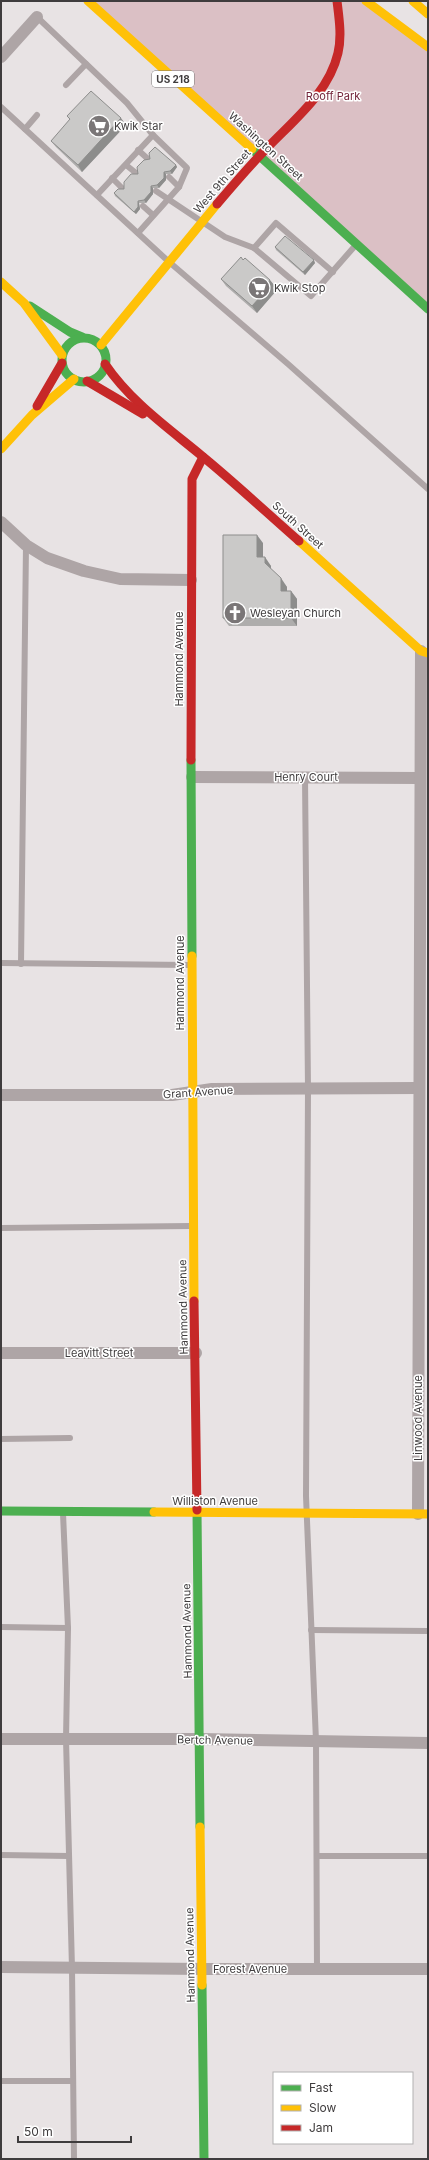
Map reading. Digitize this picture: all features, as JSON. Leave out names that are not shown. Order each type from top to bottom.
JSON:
[{"type":"main road","name":"Washington Street","points":[[88,1],[428,309]]},
{"type":"main road","name":"West 9th Street","points":[[100,345],[201,223],[259,157],[314,99],[331,72],[337,58],[340,41],[337,1]]},
{"type":"main road","points":[[366,1],[428,47]]},
{"type":"main road","points":[[413,1],[428,14]]},
{"type":"main road","points":[[1,282],[24,303],[82,337],[96,341],[104,351],[105,364],[99,375],[87,381],[74,379],[68,375],[62,359],[24,303]]},
{"type":"main road","points":[[32,415],[69,343],[82,337]]},
{"type":"main road","name":"South Street","points":[[105,364],[113,376],[151,417],[203,457],[424,652]]},
{"type":"main road","points":[[1,449],[32,415],[74,379]]},
{"type":"main road","name":"South Street","points":[[87,381],[99,387],[130,408],[151,417]]},
{"type":"main road","name":"Hammond Avenue","points":[[203,457],[192,480],[191,580],[192,1092],[198,1513],[204,2159]]},
{"type":"main road","name":"Williston Avenue","points":[[1,1511],[423,1514]]},
{"type":"street","points":[[1,57],[37,17]]},
{"type":"street","points":[[1,522],[26,544],[47,558],[84,571],[120,579],[191,580]]},
{"type":"street","name":"Linwood Avenue","points":[[423,1514],[419,1088],[420,778],[424,652]]},
{"type":"street","name":"Henry Court","points":[[192,777],[420,778]]},
{"type":"street","name":"Grant Avenue","points":[[1,1095],[172,1095],[212,1089],[419,1088]]},
{"type":"street","name":"Leavitt Street","points":[[1,1353],[196,1353]]},
{"type":"street","name":"Bertch Avenue","points":[[1,1739],[200,1739],[428,1743]]},
{"type":"street","name":"Forest Avenue","points":[[1,1967],[202,1969],[428,1968]]},
{"type":"lane","points":[[37,17],[127,103],[153,135],[188,168],[179,187],[138,233]]},
{"type":"lane","points":[[66,85],[86,64]]},
{"type":"lane","points":[[1,107],[168,261],[282,359],[428,489]]},
{"type":"lane","points":[[25,128],[37,116]]},
{"type":"lane","points":[[97,195],[153,135]]},
{"type":"lane","points":[[138,150],[148,159]]},
{"type":"lane","points":[[126,165],[136,173]]},
{"type":"lane","points":[[168,177],[179,187]]},
{"type":"lane","points":[[112,178],[122,188]]},
{"type":"lane","points":[[156,190],[201,223],[225,237],[254,248],[311,296],[356,244]]},
{"type":"lane","points":[[143,206],[153,215]]},
{"type":"lane","points":[[254,248],[276,223],[333,272]]},
{"type":"lane","points":[[21,964],[26,544]]},
{"type":"lane","points":[[305,777],[308,1088],[307,1514],[316,1741],[317,1969]]},
{"type":"lane","points":[[1,963],[192,965]]},
{"type":"lane","points":[[1,1228],[194,1226]]},
{"type":"lane","points":[[1,1439],[70,1438]]},
{"type":"lane","points":[[63,1512],[68,1628],[66,1739],[72,1968],[74,2159]]},
{"type":"lane","points":[[1,1627],[68,1628]]},
{"type":"lane","points":[[311,1630],[428,1631]]},
{"type":"lane","points":[[1,1855],[69,1856]]},
{"type":"lane","points":[[317,1856],[428,1856]]},
{"type":"lane","points":[[1,2081],[73,2081]]},
{"type":"green space","name":"Rooff Park","points":[[88,1],[366,1],[428,47],[428,309]]},
{"type":"building","points":[[91,91],[121,118],[78,165],[51,141],[70,119],[67,116]]},
{"type":"building","points":[[155,147],[176,165],[170,171],[164,172],[164,178],[157,185],[151,186],[151,192],[144,200],[138,201],[138,207],[134,212],[114,193],[118,189],[124,189],[124,182],[131,174],[138,174],[137,167],[144,160],[150,159],[149,153]]},
{"type":"building","points":[[285,236],[314,260],[303,272],[275,247]]},
{"type":"building","points":[[241,257],[243,260],[245,258],[270,280],[268,282],[271,285],[252,306],[221,279]]},
{"type":"building","points":[[223,535],[257,535],[257,557],[265,557],[265,563],[281,578],[281,591],[291,591],[291,618],[223,618]]},
{"type":"traffic: fast","points":[[252,149],[428,309]]},
{"type":"traffic: fast","points":[[30,306],[70,332],[82,337]]},
{"type":"traffic: fast","points":[[80,338],[88,338],[100,344],[106,356],[106,360],[106,364],[100,376],[88,382],[80,382],[68,376],[62,364],[62,356],[68,344],[80,338]]},
{"type":"traffic: fast","points":[[191,760],[192,956]]},
{"type":"traffic: fast","points":[[197,1510],[200,1827]]},
{"type":"traffic: fast","points":[[1,1511],[154,1512]]},
{"type":"traffic: fast","points":[[202,1985],[204,2159]]},
{"type":"traffic: slow","points":[[88,1],[252,149]]},
{"type":"traffic: slow","points":[[366,1],[428,47]]},
{"type":"traffic: slow","points":[[413,1],[428,14]]},
{"type":"traffic: slow","points":[[101,345],[217,204]]},
{"type":"traffic: slow","points":[[1,282],[24,303],[62,355]]},
{"type":"traffic: slow","points":[[1,449],[32,415],[74,379]]},
{"type":"traffic: slow","points":[[299,541],[421,651],[428,653]]},
{"type":"traffic: slow","points":[[192,956],[194,1301]]},
{"type":"traffic: slow","points":[[154,1512],[428,1514]]},
{"type":"traffic: slow","points":[[200,1827],[202,1985]]},
{"type":"traffic: jam","points":[[217,204],[255,161],[310,104],[327,80],[334,67],[340,40],[337,1]]},
{"type":"traffic: jam","points":[[37,406],[62,363]]},
{"type":"traffic: jam","points":[[105,364],[126,390],[150,413],[227,477],[299,541]]},
{"type":"traffic: jam","points":[[87,381],[143,414]]},
{"type":"traffic: jam","points":[[191,760],[192,479],[203,457]]},
{"type":"traffic: jam","points":[[194,1301],[197,1510]]},
{"type":"place","name":"Kwik Star","points":[[99,126]]},
{"type":"place","name":"Kwik Stop","points":[[259,288]]},
{"type":"place","name":"Wesleyan Church","points":[[235,613]]}]
